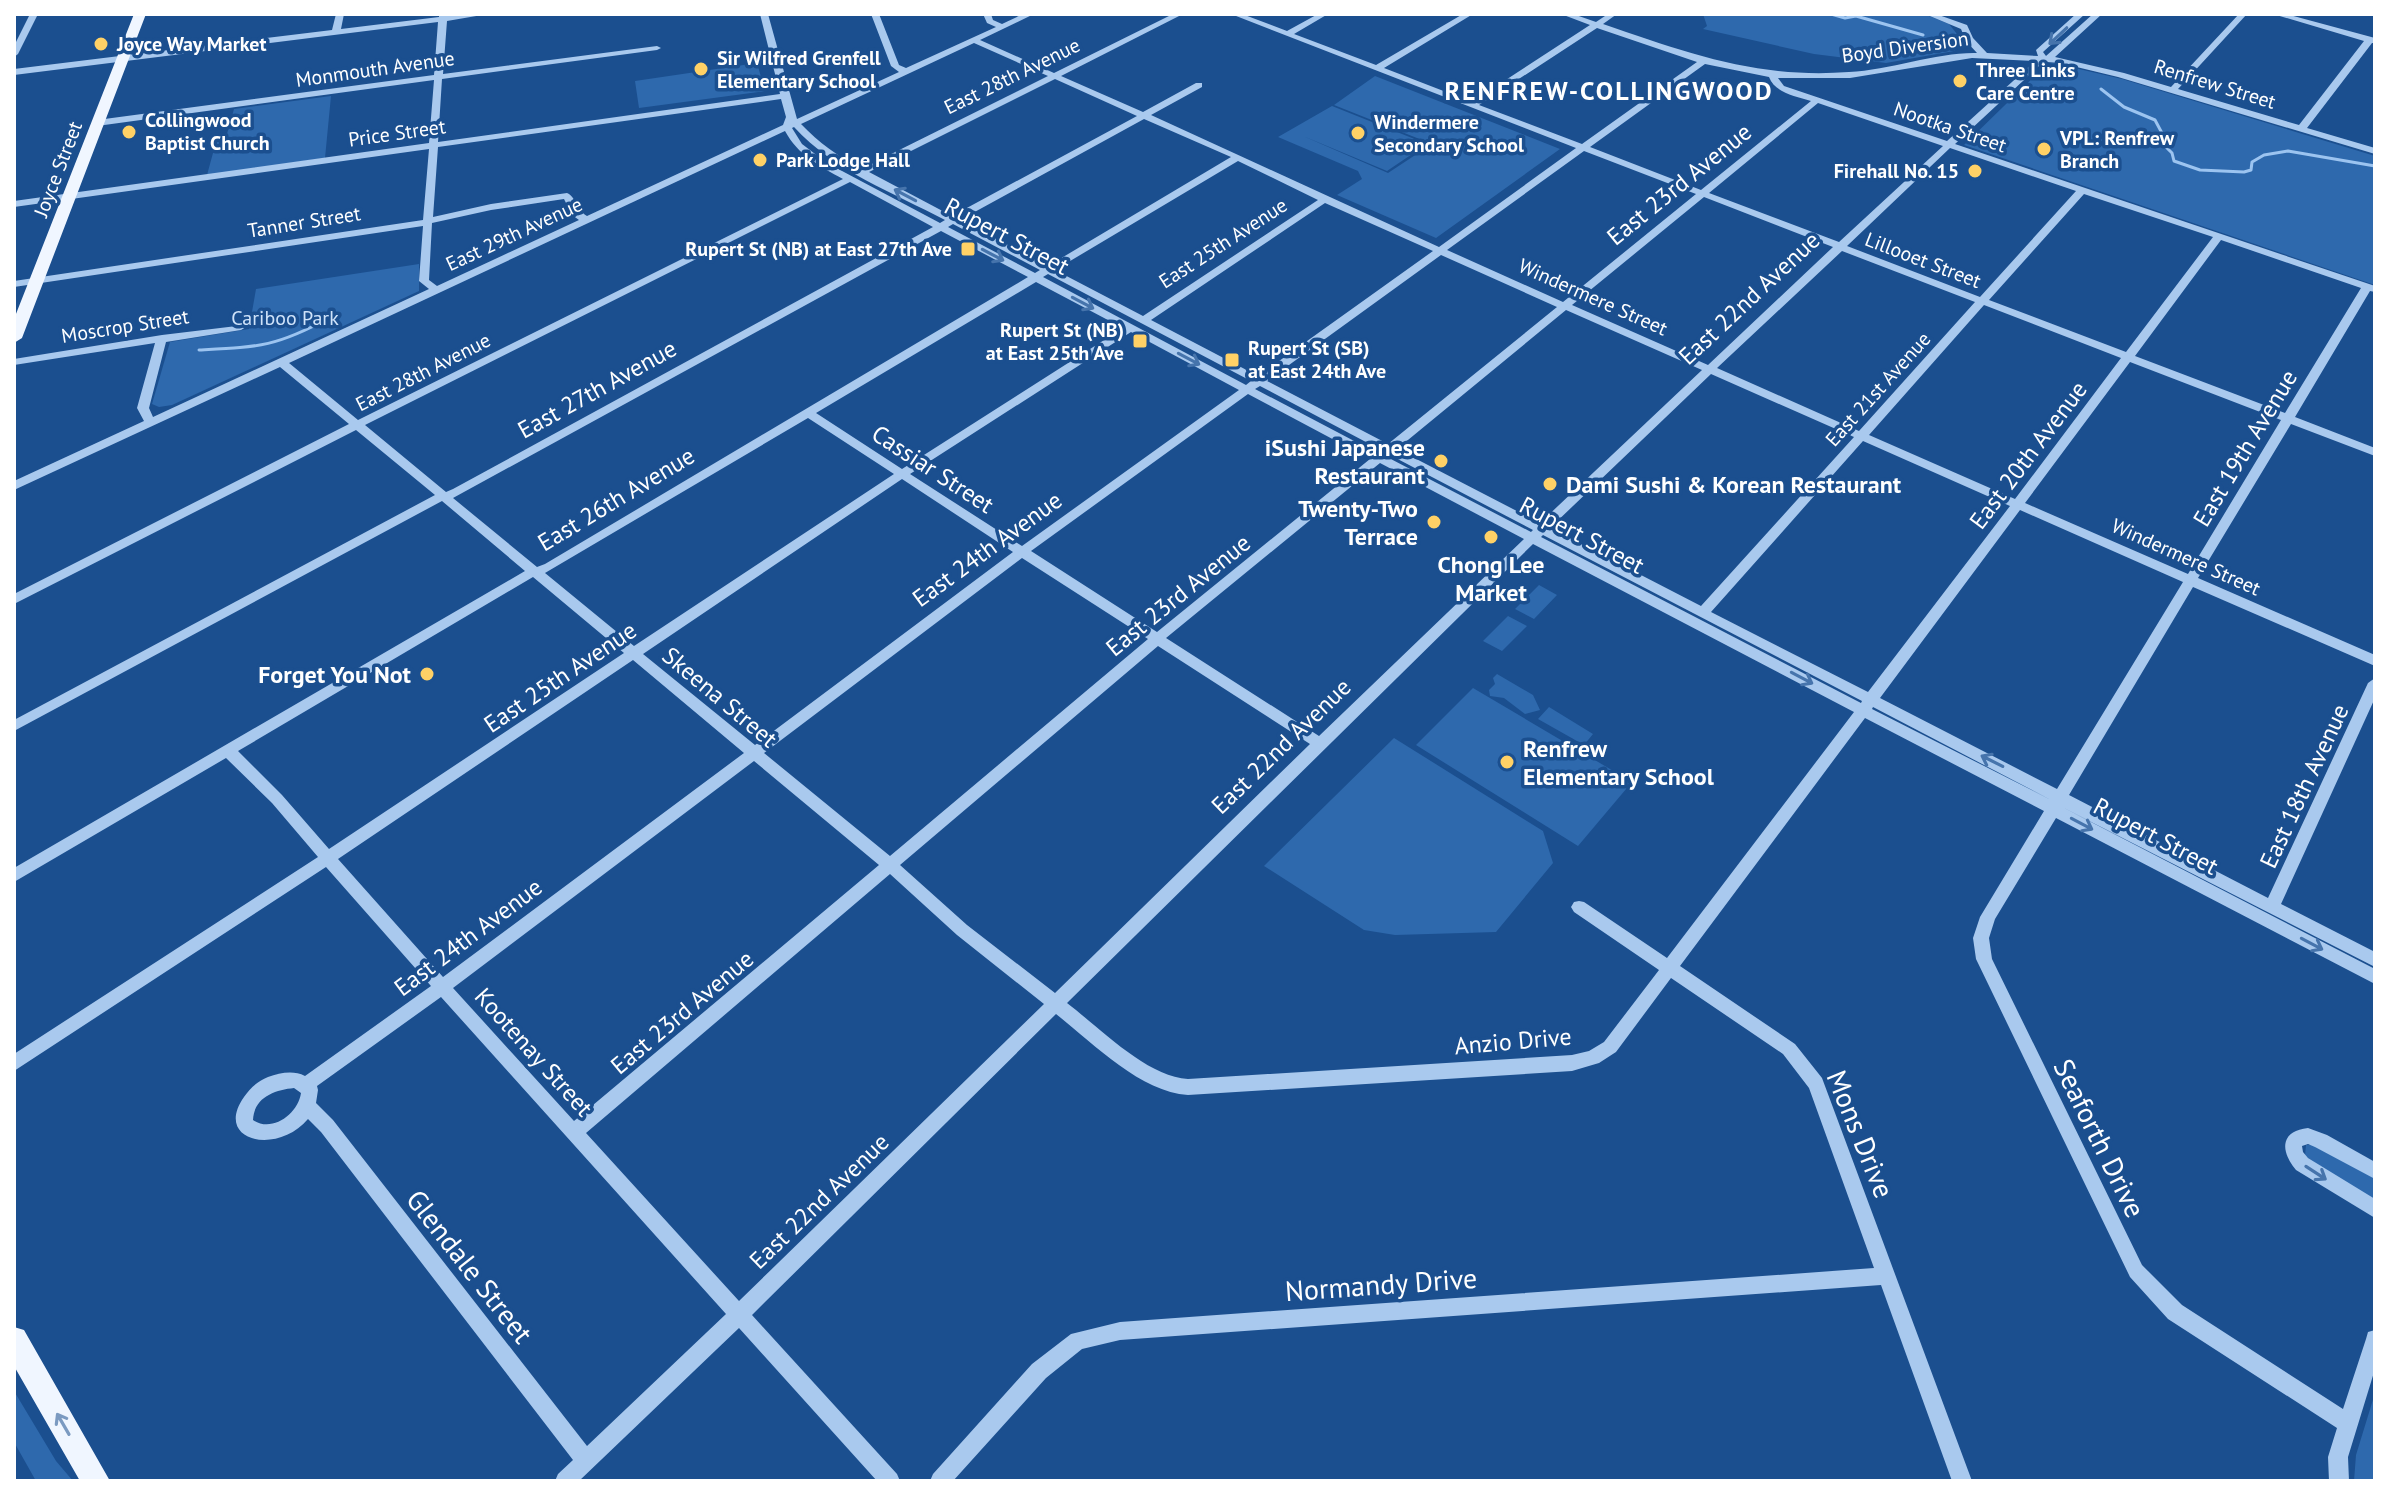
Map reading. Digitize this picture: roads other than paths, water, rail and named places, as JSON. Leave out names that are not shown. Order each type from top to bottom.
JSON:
[{"type":"main road","name":"Joyce Street","points":[[14,338],[140,14]]},
{"type":"main road","points":[[14,1340],[22,1360],[96,1481]]},
{"type":"street","points":[[14,54],[34,14]]},
{"type":"street","points":[[336,32],[340,14]]},
{"type":"street","points":[[14,72],[484,14]]},
{"type":"street","name":"Rupert Street","points":[[764,14],[798,146],[809,156],[1035,278],[1137,324]]},
{"type":"street","points":[[875,14],[895,67],[906,72]]},
{"type":"street","points":[[987,14],[990,21],[1002,27]]},
{"type":"street","name":"East 29th Avenue","points":[[14,486],[791,122],[1030,14]]},
{"type":"street","name":"East 28th Avenue","points":[[862,172],[1179,14]]},
{"type":"street","name":"Lillooet Street","points":[[1235,14],[2375,452]]},
{"type":"street","points":[[1288,34],[1324,14]]},
{"type":"street","points":[[1378,68],[1469,14]]},
{"type":"street","name":"Nootka Street","points":[[1565,14],[1703,61],[1773,75],[1781,88],[2371,288]]},
{"type":"street","points":[[1473,105],[1613,14]]},
{"type":"street","points":[[1929,14],[1964,27],[1969,39],[1984,55]]},
{"type":"street","name":"East 22nd Avenue","points":[[2043,58],[2039,52],[2081,14]]},
{"type":"street","name":"East 22nd Avenue","points":[[565,1481],[740,1315],[1538,534],[1948,145],[2043,58],[2055,54],[2098,14]]},
{"type":"street","points":[[2173,90],[2243,14]]},
{"type":"street","points":[[2277,14],[2372,40],[2301,129]]},
{"type":"street","points":[[436,290],[424,281],[443,17]]},
{"type":"street","points":[[1958,56],[1968,46],[1969,39]]},
{"type":"street","name":"Windermere Street","points":[[973,40],[1238,157],[1439,251],[2375,661]]},
{"type":"street","name":"Monmouth Avenue","points":[[97,123],[657,48]]},
{"type":"street","name":"Boyd Diversion","points":[[1773,75],[1850,75],[1958,56],[2043,58]]},
{"type":"street","name":"Renfrew Street","points":[[2043,58],[2104,70],[2375,151]]},
{"type":"street","name":"East 24th Avenue","points":[[308,1107],[301,1117],[282,1129],[259,1132],[250,1129],[245,1122],[248,1103],[267,1086],[297,1080],[306,1084],[332,1068],[1022,552],[1703,61]]},
{"type":"street","name":"East 27th Avenue","points":[[14,726],[942,228],[1199,85]]},
{"type":"street","name":"Price Street","points":[[14,204],[785,96]]},
{"type":"street","name":"East 23rd Avenue","points":[[574,1132],[1157,639],[1817,100]]},
{"type":"street","name":"Rupert Street","points":[[791,122],[823,150],[1049,270],[1137,324],[2057,803],[2375,977]]},
{"type":"street","name":"East 26th Avenue","points":[[14,876],[535,572],[549,567],[1238,157]]},
{"type":"street","name":"East 28th Avenue","points":[[14,599],[618,292],[849,179]]},
{"type":"street","name":"East 21st Avenue","points":[[1703,612],[2081,191]]},
{"type":"street","name":"Tanner Street","points":[[14,284],[429,221],[491,207],[567,196],[575,213],[586,220]]},
{"type":"street","name":"East 25th Avenue","points":[[14,1063],[635,654],[902,474],[1325,199]]},
{"type":"street","name":"East 20th Avenue","points":[[1868,705],[2218,237]]},
{"type":"street","name":"East 19th Avenue","points":[[2057,803],[2288,419],[2371,288]]},
{"type":"street","name":"Moscrop Street","points":[[14,362],[241,327]]},
{"type":"street","points":[[150,423],[143,408],[162,338]]},
{"type":"street","name":"Skeena Street","points":[[281,362],[1056,1005]]},
{"type":"street","name":"Cassiar Street","points":[[806,412],[1320,744]]},
{"type":"street","name":"Rupert Street","points":[[1538,534],[1703,612],[1868,705]]},
{"type":"street","name":"East 18th Avenue","points":[[2272,906],[2375,683]]},
{"type":"street","name":"Anzio Drive","points":[[1056,1005],[1148,1076],[1172,1086],[1572,1063],[1593,1058],[1610,1047],[1868,705]]},
{"type":"street","name":"Kootenay Street","points":[[227,751],[267,789],[442,987],[890,1481]]},
{"type":"street","name":"Rupert Street","points":[[2057,803],[2272,906],[2375,960]]},
{"type":"street","name":"Seaforth Drive","points":[[2057,803],[1983,928],[1981,948],[1984,959],[2144,1282],[2175,1312],[2347,1423]]},
{"type":"street","name":"Mons Drive","points":[[1579,907],[1789,1049],[1816,1084],[1962,1481]]},
{"type":"street","points":[[306,1084],[310,1090],[308,1107]]},
{"type":"street","name":"Glendale Street","points":[[308,1107],[327,1126],[586,1461]]},
{"type":"street","points":[[2375,1171],[2313,1137],[2299,1137],[2293,1144],[2295,1156],[2302,1164],[2375,1209]]},
{"type":"street","name":"Normandy Drive","points":[[940,1481],[1039,1371],[1078,1341],[1106,1334],[1885,1276]]},
{"type":"street","points":[[2339,1481],[2338,1457],[2375,1339]]},
{"type":"waterway","points":[[1831,14],[1845,18],[1856,16],[1923,35]]},
{"type":"waterway","points":[[2101,89],[2124,107],[2155,120],[2163,135],[2159,140],[2172,153],[2174,161],[2200,170],[2244,172],[2251,170],[2252,162],[2264,155],[2288,151],[2375,166]]},
{"type":"waterway","points":[[199,350],[266,344],[295,335],[329,318]]},
{"type":"place","name":"Joyce Way Market","points":[[101,44]]},
{"type":"place","name":"Sir Wilfred Grenfell Elementary School","points":[[701,69]]},
{"type":"place","name":"Three Links Care Centre","points":[[1960,81]]},
{"type":"place","name":"Collingwood Baptist Church","points":[[129,132]]},
{"type":"place","name":"Windermere Secondary School","points":[[1358,133]]},
{"type":"place","name":"VPL: Renfrew Branch","points":[[2044,149]]},
{"type":"place","name":"Park Lodge Hall","points":[[760,160]]},
{"type":"place","name":"Firehall No. 15","points":[[1975,171]]},
{"type":"place","name":"Rupert St (NB) at East 27th Ave","points":[[968,249]]},
{"type":"place","name":"Rupert St (NB) at East 25th Ave","points":[[1140,341]]},
{"type":"place","name":"Rupert St (SB) at East 24th Ave","points":[[1232,360]]},
{"type":"place","name":"iSushi Japanese Restaurant","points":[[1441,461]]},
{"type":"place","name":"Dami Sushi & Korean Restaurant","points":[[1550,484]]},
{"type":"place","name":"Twenty-Two Terrace","points":[[1434,522]]},
{"type":"place","name":"Chong Lee Market","points":[[1491,537]]},
{"type":"place","name":"Forget You Not","points":[[427,674]]},
{"type":"place","name":"Renfrew Elementary School","points":[[1507,762]]},
{"type":"district","name":"RENFREW-COLLINGWOOD","points":[[1609,90]]},
{"type":"park label","name":"Cariboo Park","points":[[285,318]]}]
